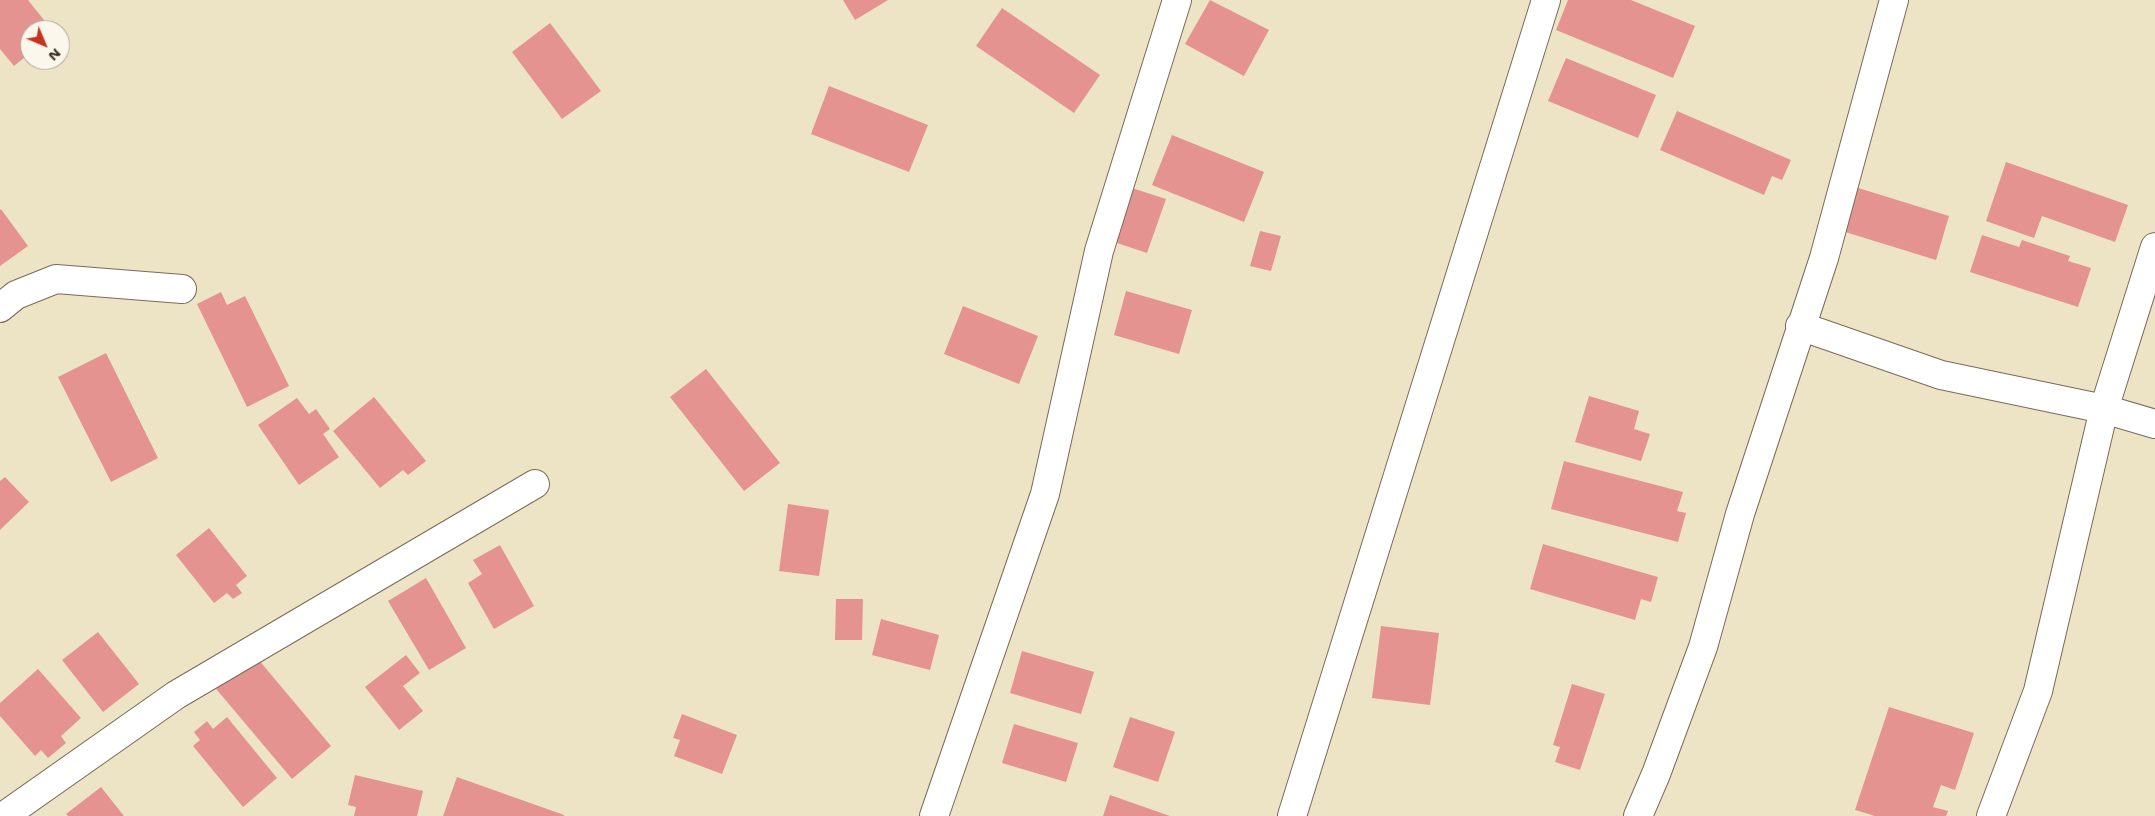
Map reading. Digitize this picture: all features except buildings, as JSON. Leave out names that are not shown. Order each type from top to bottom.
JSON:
[{"type":"street","points":[[934,816],[1045,494],[1099,251],[1177,0]]},
{"type":"street","points":[[1292,816],[1546,0]]},
{"type":"street","points":[[1638,816],[1656,774],[1703,647],[1740,514],[1800,326],[1824,258],[1894,0]]},
{"type":"street","points":[[1991,816],[2038,691],[2104,409],[2155,247]]},
{"type":"street","points":[[0,308],[16,295],[56,279],[182,289]]},
{"type":"street","points":[[1800,326],[1941,375],[2104,409],[2155,424]]},
{"type":"street","points":[[4,816],[176,695],[534,484]]}]
